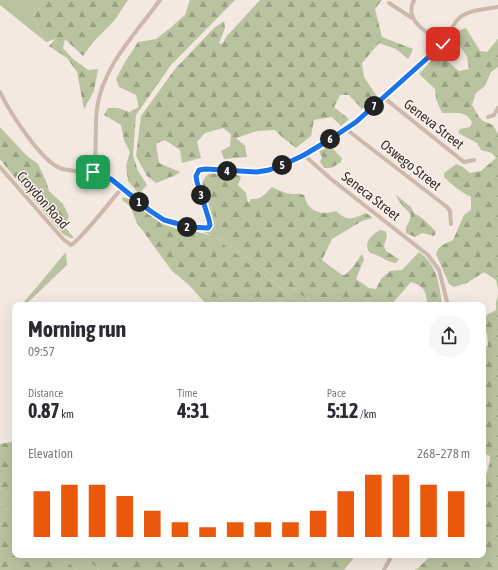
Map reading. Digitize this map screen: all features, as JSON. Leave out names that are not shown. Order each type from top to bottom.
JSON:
[{"type":"street","points":[[93,172],[96,155],[97,109],[103,82],[114,63],[160,0]]},
{"type":"street","points":[[412,18],[411,10],[414,0]]},
{"type":"street","points":[[389,3],[412,18],[425,31],[443,44]]},
{"type":"street","points":[[0,92],[16,119],[50,162],[60,168],[93,172],[105,176],[164,220],[190,227],[208,228],[210,225],[209,220],[196,176],[199,170],[206,169],[257,172],[269,170],[304,155],[346,129],[371,109],[443,44],[455,23],[462,16],[475,11],[498,7]]},
{"type":"street","name":"Geneva Street","points":[[382,98],[464,162],[474,160]]},
{"type":"street","points":[[488,117],[494,115],[498,108]]},
{"type":"street","name":"Oswego Street","points":[[346,129],[447,207],[450,211],[450,224]]},
{"type":"street","name":"Seneca Street","points":[[304,155],[432,259],[439,270],[447,302]]},
{"type":"street","name":"Croydon Road","points":[[0,167],[63,239],[70,245],[79,240],[111,199],[122,188]]},
{"type":"street","points":[[384,570],[390,558]]},
{"type":"green space","points":[[0,0],[45,0],[33,16],[46,42],[0,5]]},
{"type":"green space","points":[[45,0],[128,0],[114,21],[93,42],[83,56],[65,39],[63,48],[72,58],[88,70],[98,69],[94,91],[84,109],[77,72],[67,58],[49,46],[55,39],[46,42],[33,16]]},
{"type":"green space","points":[[190,0],[235,0],[171,65],[136,115],[133,155],[138,171],[147,185],[139,194],[128,181],[126,166],[130,152],[124,140],[121,125],[104,115],[108,108],[118,108],[129,112],[139,107],[136,95],[119,87],[116,79],[138,42],[156,39],[169,29],[185,15]]},
{"type":"green space","points":[[260,0],[382,0],[375,9],[382,37],[413,49],[408,59],[396,49],[379,43],[362,63],[364,77],[378,98],[362,109],[349,95],[340,95],[334,107],[349,119],[341,126],[332,117],[314,120],[311,136],[296,148],[275,130],[257,131],[236,138],[245,146],[247,157],[224,159],[221,151],[230,146],[231,134],[223,128],[205,133],[197,142],[201,158],[182,163],[180,150],[165,140],[156,144],[159,163],[180,172],[156,183],[147,176],[136,156],[141,116],[175,69],[214,28],[224,21],[225,28],[219,43],[222,44],[227,36]]},
{"type":"green space","points":[[466,28],[480,51],[487,52],[498,39],[498,67],[491,72],[485,86],[476,93],[472,105],[479,117],[483,121],[493,125],[498,134],[498,289],[496,280],[484,272],[467,283],[454,287],[449,284],[436,254],[440,247],[453,240],[464,215],[471,210],[471,197],[450,183],[444,177],[444,173],[456,164],[463,167],[470,173],[481,171],[496,158],[492,153],[481,150],[477,143],[458,133],[460,129],[470,127],[472,122],[463,114],[442,113],[436,99],[435,89],[419,74],[432,60],[439,57],[447,61],[459,71],[469,69],[467,57],[455,38],[457,31]]},
{"type":"green space","points":[[0,127],[27,156],[38,164],[49,191],[63,204],[69,216],[65,227],[74,238],[70,238],[63,234],[0,159]]},
{"type":"green space","points":[[326,148],[332,148],[342,158],[341,162],[331,168],[324,168],[320,162],[322,157],[320,151]]},
{"type":"green space","points":[[210,173],[236,174],[241,177],[238,185],[246,193],[248,203],[251,199],[258,199],[263,196],[272,187],[288,194],[304,195],[308,205],[318,212],[329,213],[336,211],[347,218],[357,217],[366,213],[373,218],[362,221],[332,239],[322,260],[342,275],[345,275],[362,254],[364,259],[356,279],[369,288],[376,289],[381,279],[390,271],[402,270],[419,252],[434,269],[441,302],[427,302],[424,290],[419,285],[411,282],[394,302],[313,302],[307,299],[215,234],[215,217],[204,193],[203,182],[205,177]]},
{"type":"green space","points":[[396,195],[411,207],[414,213],[423,219],[436,232],[434,236],[422,233],[415,237],[406,233],[406,227],[411,215]]},
{"type":"green space","points":[[123,197],[135,202],[156,220],[168,226],[203,233],[214,237],[300,302],[204,302],[189,285],[172,271],[137,223],[130,206],[122,200]]},
{"type":"green space","points":[[205,197],[215,216],[215,234],[250,260],[313,302],[300,302],[295,299],[214,237],[204,232],[209,230],[212,217]]},
{"type":"green space","points":[[380,230],[385,231],[387,235],[384,246],[386,251],[399,259],[396,263],[370,253],[368,249],[367,246],[369,240]]},
{"type":"green space","points":[[66,252],[67,265],[28,302],[24,302]]},
{"type":"green space","points":[[498,295],[498,570],[415,570],[428,558],[486,558],[486,476],[490,456],[486,454],[486,348],[488,345],[486,315],[496,310]]},
{"type":"green space","points":[[12,442],[12,497],[0,488],[0,444]]},
{"type":"green space","points":[[0,488],[12,497],[12,514],[0,504]]},
{"type":"green space","points":[[0,504],[12,514],[12,558],[63,558],[77,570],[0,570]]},
{"type":"green space","points":[[63,558],[85,558],[99,570],[77,570]]},
{"type":"green space","points":[[85,558],[354,558],[344,570],[99,570]]},
{"type":"route","points":[[93,172],[111,179],[149,210],[164,220],[190,227],[204,229],[208,228],[210,225],[209,220],[196,176],[199,170],[206,169],[257,172],[269,170],[304,155],[356,122],[443,44]]}]
